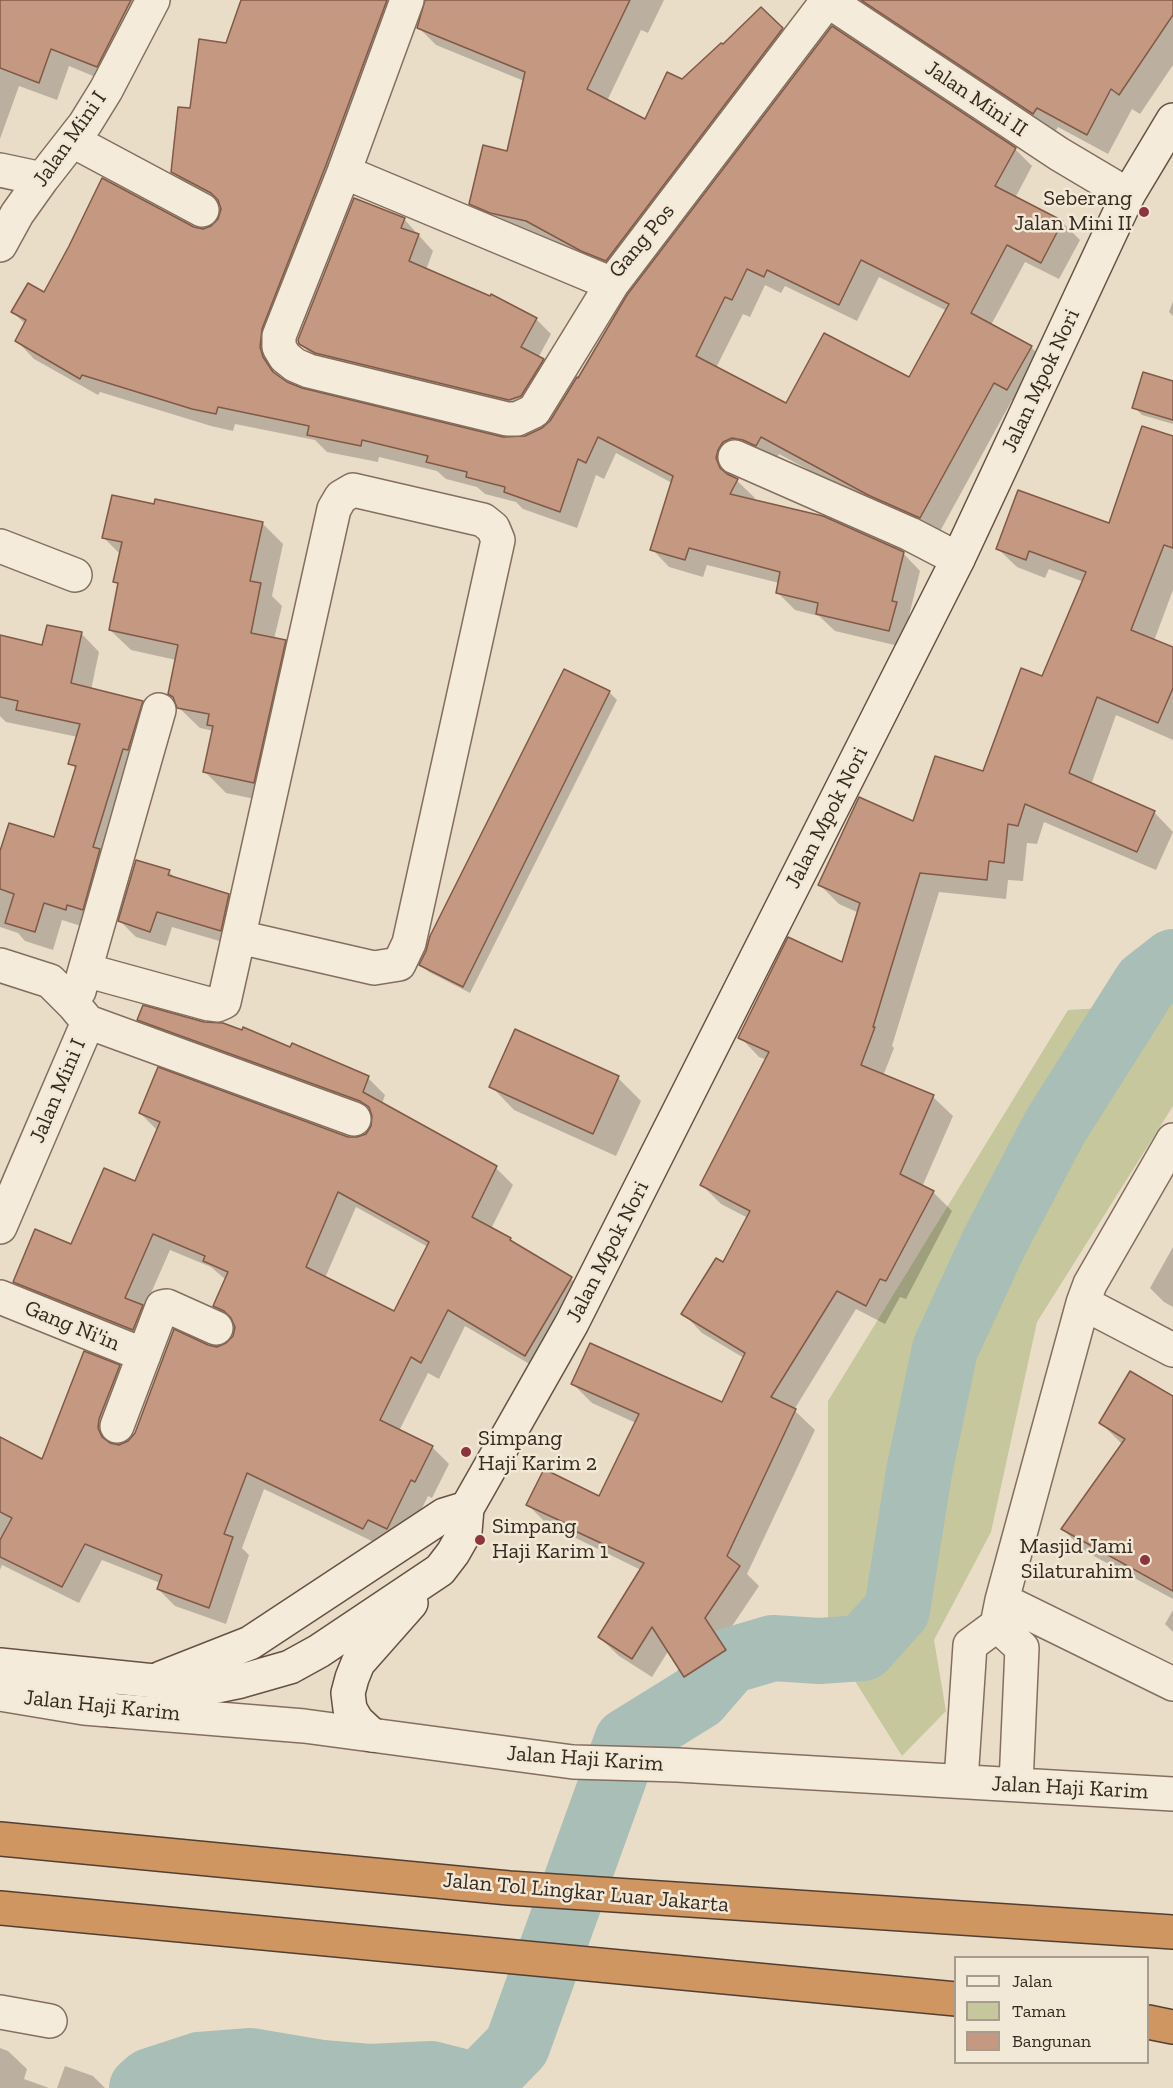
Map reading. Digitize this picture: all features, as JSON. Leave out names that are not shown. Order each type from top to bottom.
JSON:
[{"type":"highway","name":"Jalan Tol Lingkar Luar Jakarta","points":[[0,1839],[509,1888],[1173,1932]]},
{"type":"highway","points":[[0,1908],[954,1999]]},
{"type":"highway","points":[[967,1920],[1173,1914]]},
{"type":"highway","points":[[1149,2015],[1173,2017]]},
{"type":"highway","points":[[1149,2022],[1173,2026]]},
{"type":"street","name":"Jalan Mini I","points":[[0,245],[17,214],[73,141],[106,90],[153,0]]},
{"type":"street","points":[[407,0],[344,172],[279,336],[279,347],[285,357],[294,365],[309,371],[517,419],[534,411],[612,284]]},
{"type":"street","name":"Gang Pos","points":[[344,172],[612,284],[828,0]]},
{"type":"street","name":"Jalan Mini II","points":[[828,0],[1059,154],[1128,195]]},
{"type":"street","name":"Jalan Mpok Nori","points":[[1,1675],[212,1687],[290,1667],[319,1651],[440,1570],[465,1532],[468,1508],[572,1323],[958,559],[1128,195],[1173,120]]},
{"type":"street","points":[[73,141],[202,210]]},
{"type":"street","points":[[0,170],[42,179]]},
{"type":"street","points":[[735,457],[910,534],[958,559]]},
{"type":"street","points":[[85,970],[217,1005],[224,1002],[334,509],[340,497],[353,490],[483,520],[493,528],[498,540],[409,943],[399,964],[374,968],[239,937]]},
{"type":"street","points":[[0,546],[75,575]]},
{"type":"street","points":[[159,710],[85,970],[81,1014],[354,1119]]},
{"type":"street","name":"Jalan Mini I","points":[[0,965],[50,981],[81,1014],[0,1227]]},
{"type":"street","points":[[961,1781],[970,1645],[1000,1613],[1083,1303],[1090,1284],[1173,1140]]},
{"type":"street","name":"Gang Ni'in","points":[[0,1297],[144,1355]]},
{"type":"street","points":[[1083,1303],[1173,1350]]},
{"type":"street","name":"Gang Ni'in","points":[[117,1426],[162,1307],[165,1306],[216,1328]]},
{"type":"street","name":"Jalan Mpok Nori","points":[[150,1682],[218,1658],[250,1643],[444,1515],[468,1508]]},
{"type":"street","points":[[372,1735],[357,1721],[350,1709],[348,1693],[358,1663],[440,1570]]},
{"type":"street","points":[[1000,1613],[1057,1627],[1173,1683]]},
{"type":"street","points":[[1000,1613],[1022,1648],[1016,1784]]},
{"type":"street","name":"Jalan Haji Karim","points":[[1,1675],[112,1710],[304,1726],[573,1762],[678,1765],[1173,1794]]},
{"type":"street","points":[[0,2012],[50,2021]]},
{"type":"green space","points":[[1173,941],[1173,1106],[1037,1322],[991,1532],[934,1640],[946,1711],[902,1756],[828,1638],[828,1401],[1068,1010],[1119,1007]]},
{"type":"building","points":[[0,0],[131,0],[97,67],[51,49],[39,83],[0,68]]},
{"type":"building","points":[[241,0],[387,0],[262,329],[260,347],[263,357],[273,372],[287,382],[302,388],[503,437],[525,436],[542,428],[550,421],[627,295],[832,26],[1016,148],[995,186],[1063,221],[1041,263],[1007,245],[971,313],[1032,346],[1007,390],[994,383],[920,518],[868,495],[761,437],[756,446],[732,438],[723,442],[718,450],[716,458],[720,468],[738,479],[730,494],[823,516],[904,552],[892,601],[897,602],[889,631],[816,614],[818,603],[776,593],[780,572],[689,548],[685,560],[650,550],[673,476],[598,437],[586,463],[578,459],[560,512],[504,492],[505,487],[466,477],[467,472],[426,462],[428,456],[362,440],[361,446],[307,435],[309,426],[218,407],[216,414],[192,409],[82,375],[80,379],[15,341],[26,320],[11,312],[28,283],[44,292],[102,178],[194,227],[203,229],[211,226],[218,219],[221,209],[218,200],[211,193],[171,172],[178,107],[190,108],[199,39],[226,43]],"holes":[[[861,260],[949,304],[909,377],[824,333],[786,403],[696,356],[725,297],[732,300],[747,269],[764,277],[767,270],[839,305]]]},
{"type":"building","points":[[425,0],[630,0],[587,89],[645,119],[667,72],[682,79],[761,7],[783,28],[606,261],[581,251],[526,221],[490,213],[469,204],[483,145],[507,151],[525,72],[417,28]]},
{"type":"building","points":[[861,0],[1173,0],[1173,15],[1119,95],[1111,89],[1087,135],[1037,108],[1033,114]]},
{"type":"building","points":[[354,198],[405,218],[401,228],[419,234],[409,261],[490,296],[491,294],[537,318],[521,347],[544,359],[521,396],[509,400],[315,353],[299,344],[298,340]]},
{"type":"building","points":[[1143,372],[1173,381],[1173,420],[1132,408]]},
{"type":"building","points":[[1142,426],[1173,436],[1173,548],[1164,545],[1131,630],[1173,647],[1173,688],[1158,723],[1097,697],[1069,773],[1155,811],[1137,852],[1025,804],[1018,826],[1008,824],[1004,863],[989,861],[987,880],[920,873],[873,1027],[875,1027],[861,1065],[934,1095],[900,1174],[934,1191],[886,1281],[880,1279],[866,1306],[837,1291],[771,1397],[796,1409],[727,1556],[740,1566],[705,1618],[726,1650],[684,1677],[652,1627],[632,1659],[598,1637],[644,1563],[526,1505],[544,1469],[599,1496],[639,1414],[571,1384],[590,1343],[722,1402],[745,1353],[681,1314],[716,1258],[723,1262],[750,1211],[700,1185],[769,1052],[738,1038],[788,937],[842,962],[860,903],[818,885],[859,797],[913,821],[935,756],[983,771],[1021,668],[1042,676],[1086,572],[1029,551],[1026,560],[996,549],[1018,490],[1109,523]]},
{"type":"building","points":[[112,495],[154,504],[155,499],[263,522],[250,581],[261,583],[251,633],[286,640],[254,783],[203,772],[213,726],[207,725],[209,714],[177,708],[173,697],[168,694],[178,645],[109,630],[118,583],[113,582],[122,542],[102,538]]},
{"type":"building","points":[[47,625],[82,632],[71,683],[143,701],[128,750],[123,749],[93,847],[100,849],[83,910],[67,905],[66,910],[44,903],[35,932],[5,923],[14,894],[0,889],[0,851],[9,823],[54,837],[76,766],[68,764],[80,724],[16,710],[18,701],[0,697],[0,635],[42,645]]},
{"type":"building","points":[[564,669],[610,691],[463,987],[419,965],[430,936]]},
{"type":"building","points":[[136,860],[170,870],[168,875],[229,894],[221,931],[157,912],[150,932],[118,921]]},
{"type":"building","points":[[143,1005],[204,1022],[223,1023],[242,1030],[243,1027],[290,1047],[292,1043],[369,1076],[363,1092],[497,1166],[472,1217],[511,1238],[510,1240],[572,1277],[525,1356],[448,1310],[421,1363],[411,1357],[380,1420],[433,1446],[415,1482],[411,1480],[387,1529],[368,1520],[363,1529],[247,1473],[224,1534],[233,1537],[209,1608],[157,1589],[162,1575],[85,1544],[62,1587],[0,1557],[0,1540],[12,1518],[0,1512],[0,1437],[42,1459],[84,1351],[120,1365],[99,1419],[98,1428],[102,1437],[110,1443],[119,1445],[128,1441],[135,1433],[174,1329],[217,1347],[226,1343],[233,1336],[235,1327],[231,1318],[224,1311],[213,1306],[228,1272],[203,1261],[205,1256],[153,1234],[125,1298],[143,1305],[133,1330],[13,1282],[35,1229],[71,1244],[104,1168],[135,1181],[160,1122],[139,1113],[158,1067],[348,1137],[366,1134],[371,1126],[372,1116],[369,1107],[360,1101],[137,1020]],"holes":[[[338,1192],[429,1242],[394,1311],[306,1267]]]},
{"type":"building","points":[[515,1029],[619,1076],[593,1134],[489,1087]]},
{"type":"building","points":[[1130,1371],[1173,1396],[1173,1591],[1061,1529],[1125,1439],[1099,1423]]},
{"type":"waterway","points":[[142,2088],[150,2081],[199,2065],[251,2061],[322,2073],[370,2077],[431,2074],[478,2086],[517,2046],[627,1741],[698,1697],[729,1661],[773,1648],[819,1651],[863,1648],[897,1610],[919,1472],[945,1349],[994,1243],[1055,1127],[1146,983],[1173,962]]},
{"type":"place","name":"Seberang Jalan Mini II","points":[[1144,212]]},
{"type":"place","name":"Simpang Haji Karim 2","points":[[466,1452]]},
{"type":"place","name":"Simpang Haji Karim 1","points":[[480,1540]]},
{"type":"place","name":"Masjid Jami Silaturahim","points":[[1145,1560]]}]
